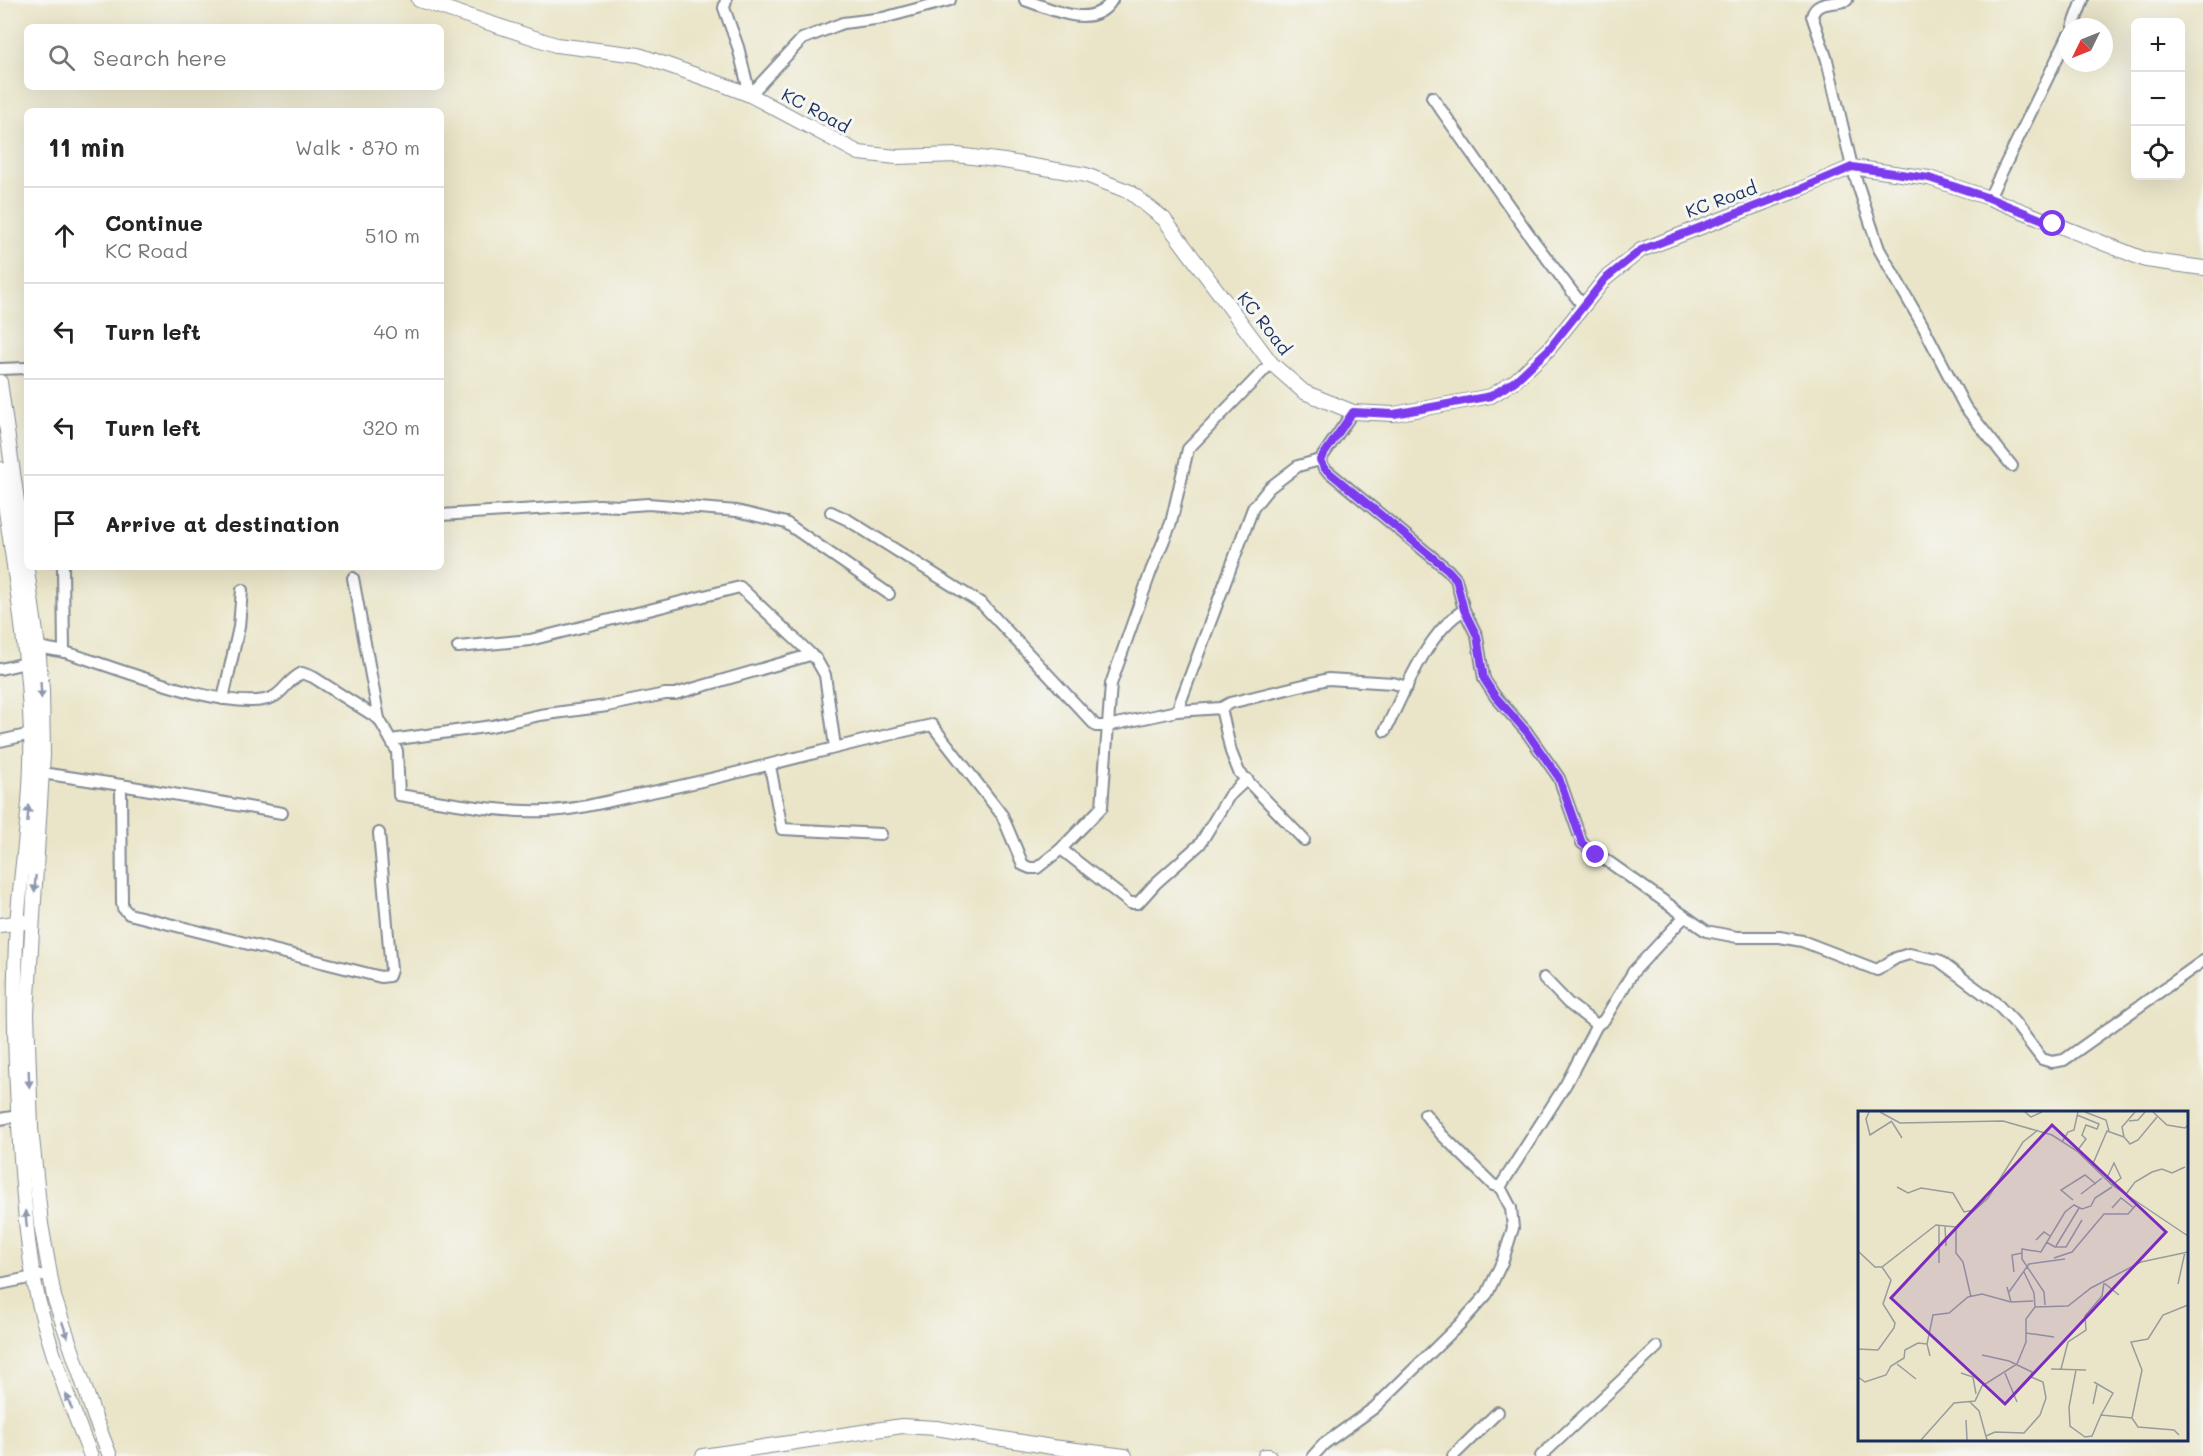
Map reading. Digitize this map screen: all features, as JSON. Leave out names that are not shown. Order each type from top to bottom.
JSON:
[{"type":"main road","name":"KC Road","points":[[419,0],[556,45],[639,56],[750,95],[859,153],[897,157],[957,155],[1004,161],[1086,175],[1130,192],[1164,219],[1271,363],[1304,392],[1353,412],[1394,414],[1491,396],[1515,381],[1549,349],[1605,279],[1641,250],[1852,167]]},
{"type":"main road","points":[[1852,167],[1929,178],[1989,198],[2146,260],[2203,268]]},
{"type":"main road","points":[[0,382],[26,611],[26,663],[31,734],[25,922],[29,1086],[36,1180],[48,1274],[54,1297],[94,1418],[110,1456]]},
{"type":"main road","points":[[0,469],[3,508],[26,611],[38,647],[42,709],[42,773],[25,922],[14,991],[18,1116],[25,1204],[33,1277],[38,1299],[66,1395],[91,1456]]},
{"type":"main road","points":[[0,925],[25,922]]},
{"type":"main road","points":[[703,1456],[902,1426],[936,1428],[1073,1453],[1125,1456]]},
{"type":"street","points":[[726,0],[724,8],[738,47],[750,95]]},
{"type":"street","points":[[750,95],[802,39],[843,23],[883,18],[950,0]]},
{"type":"street","points":[[1025,0],[1067,14],[1092,17],[1108,6],[1112,0]]},
{"type":"street","points":[[1847,0],[1819,4],[1813,9],[1812,16],[1827,60],[1852,167],[1879,249],[1922,324],[1965,407],[2012,466]]},
{"type":"street","points":[[2076,18],[2083,0]]},
{"type":"street","points":[[1989,198],[2059,54]]},
{"type":"street","points":[[1432,97],[1533,240],[1583,306]]},
{"type":"street","points":[[353,578],[379,719],[397,751],[399,795],[509,811],[550,811],[698,783],[770,766],[835,747],[932,725],[1002,816],[1023,865],[1037,868],[1061,849],[1101,807],[1111,684],[1151,571],[1171,523],[1188,449],[1271,363]]},
{"type":"street","points":[[0,369],[24,368]]},
{"type":"street","points":[[1177,711],[1254,508],[1269,488],[1298,466],[1320,460],[1353,412]]},
{"type":"street","points":[[1320,460],[1324,468],[1456,579],[1464,610],[1477,636],[1484,679],[1495,696],[1526,731],[1559,778],[1582,843],[1706,931],[1737,937],[1802,941],[1877,970],[1896,958],[1909,954],[1938,960],[1996,1002],[2042,1059],[2052,1062],[2064,1060],[2203,961]]},
{"type":"street","points":[[444,515],[648,504],[737,511],[786,523],[889,594]]},
{"type":"street","points":[[831,513],[848,520],[982,604],[1096,726],[1107,726],[1177,711],[1221,708],[1230,703],[1328,679],[1393,683],[1407,687]]},
{"type":"street","points":[[63,570],[64,652]]},
{"type":"street","points":[[458,647],[530,639],[740,587],[816,659],[825,675],[835,747]]},
{"type":"street","points":[[223,699],[239,627],[242,590]]},
{"type":"street","points":[[1385,731],[1437,633],[1453,616],[1464,610]]},
{"type":"street","points":[[38,647],[64,652],[192,693],[223,699],[255,701],[275,696],[292,678],[302,673],[313,677],[379,719]]},
{"type":"street","points":[[391,740],[492,726],[540,715],[675,694],[810,654]]},
{"type":"street","points":[[0,669],[26,663]]},
{"type":"street","points":[[1221,708],[1230,752],[1239,772],[1304,840]]},
{"type":"street","points":[[0,741],[31,734]]},
{"type":"street","points":[[770,766],[782,829],[881,834]]},
{"type":"street","points":[[42,773],[282,813]]},
{"type":"street","points":[[1061,849],[1130,903],[1138,903],[1156,883],[1200,844],[1228,796],[1247,779]]},
{"type":"street","points":[[121,785],[122,903],[126,912],[381,977],[388,976],[391,970],[379,832]]},
{"type":"street","points":[[1500,1187],[1566,1084],[1597,1025],[1604,1020],[1633,972],[1685,916]]},
{"type":"street","points":[[1544,978],[1569,1003],[1597,1025]]},
{"type":"street","points":[[1313,1456],[1324,1444],[1374,1408],[1460,1324],[1487,1294],[1503,1260],[1513,1228],[1511,1208],[1500,1187],[1493,1185],[1442,1135],[1425,1114]]},
{"type":"street","points":[[0,1119],[18,1116]]},
{"type":"street","points":[[0,1284],[48,1274]]},
{"type":"street","points":[[1541,1456],[1657,1347]]},
{"type":"street","points":[[1454,1456],[1498,1412]]},
{"type":"route","points":[[1596,855],[1582,843],[1559,778],[1526,731],[1495,696],[1484,679],[1477,636],[1464,610],[1456,579],[1324,468],[1320,460],[1353,412],[1394,414],[1491,396],[1515,381],[1549,349],[1605,279],[1641,250],[1852,167],[1929,178],[1989,198],[2053,224]]}]
